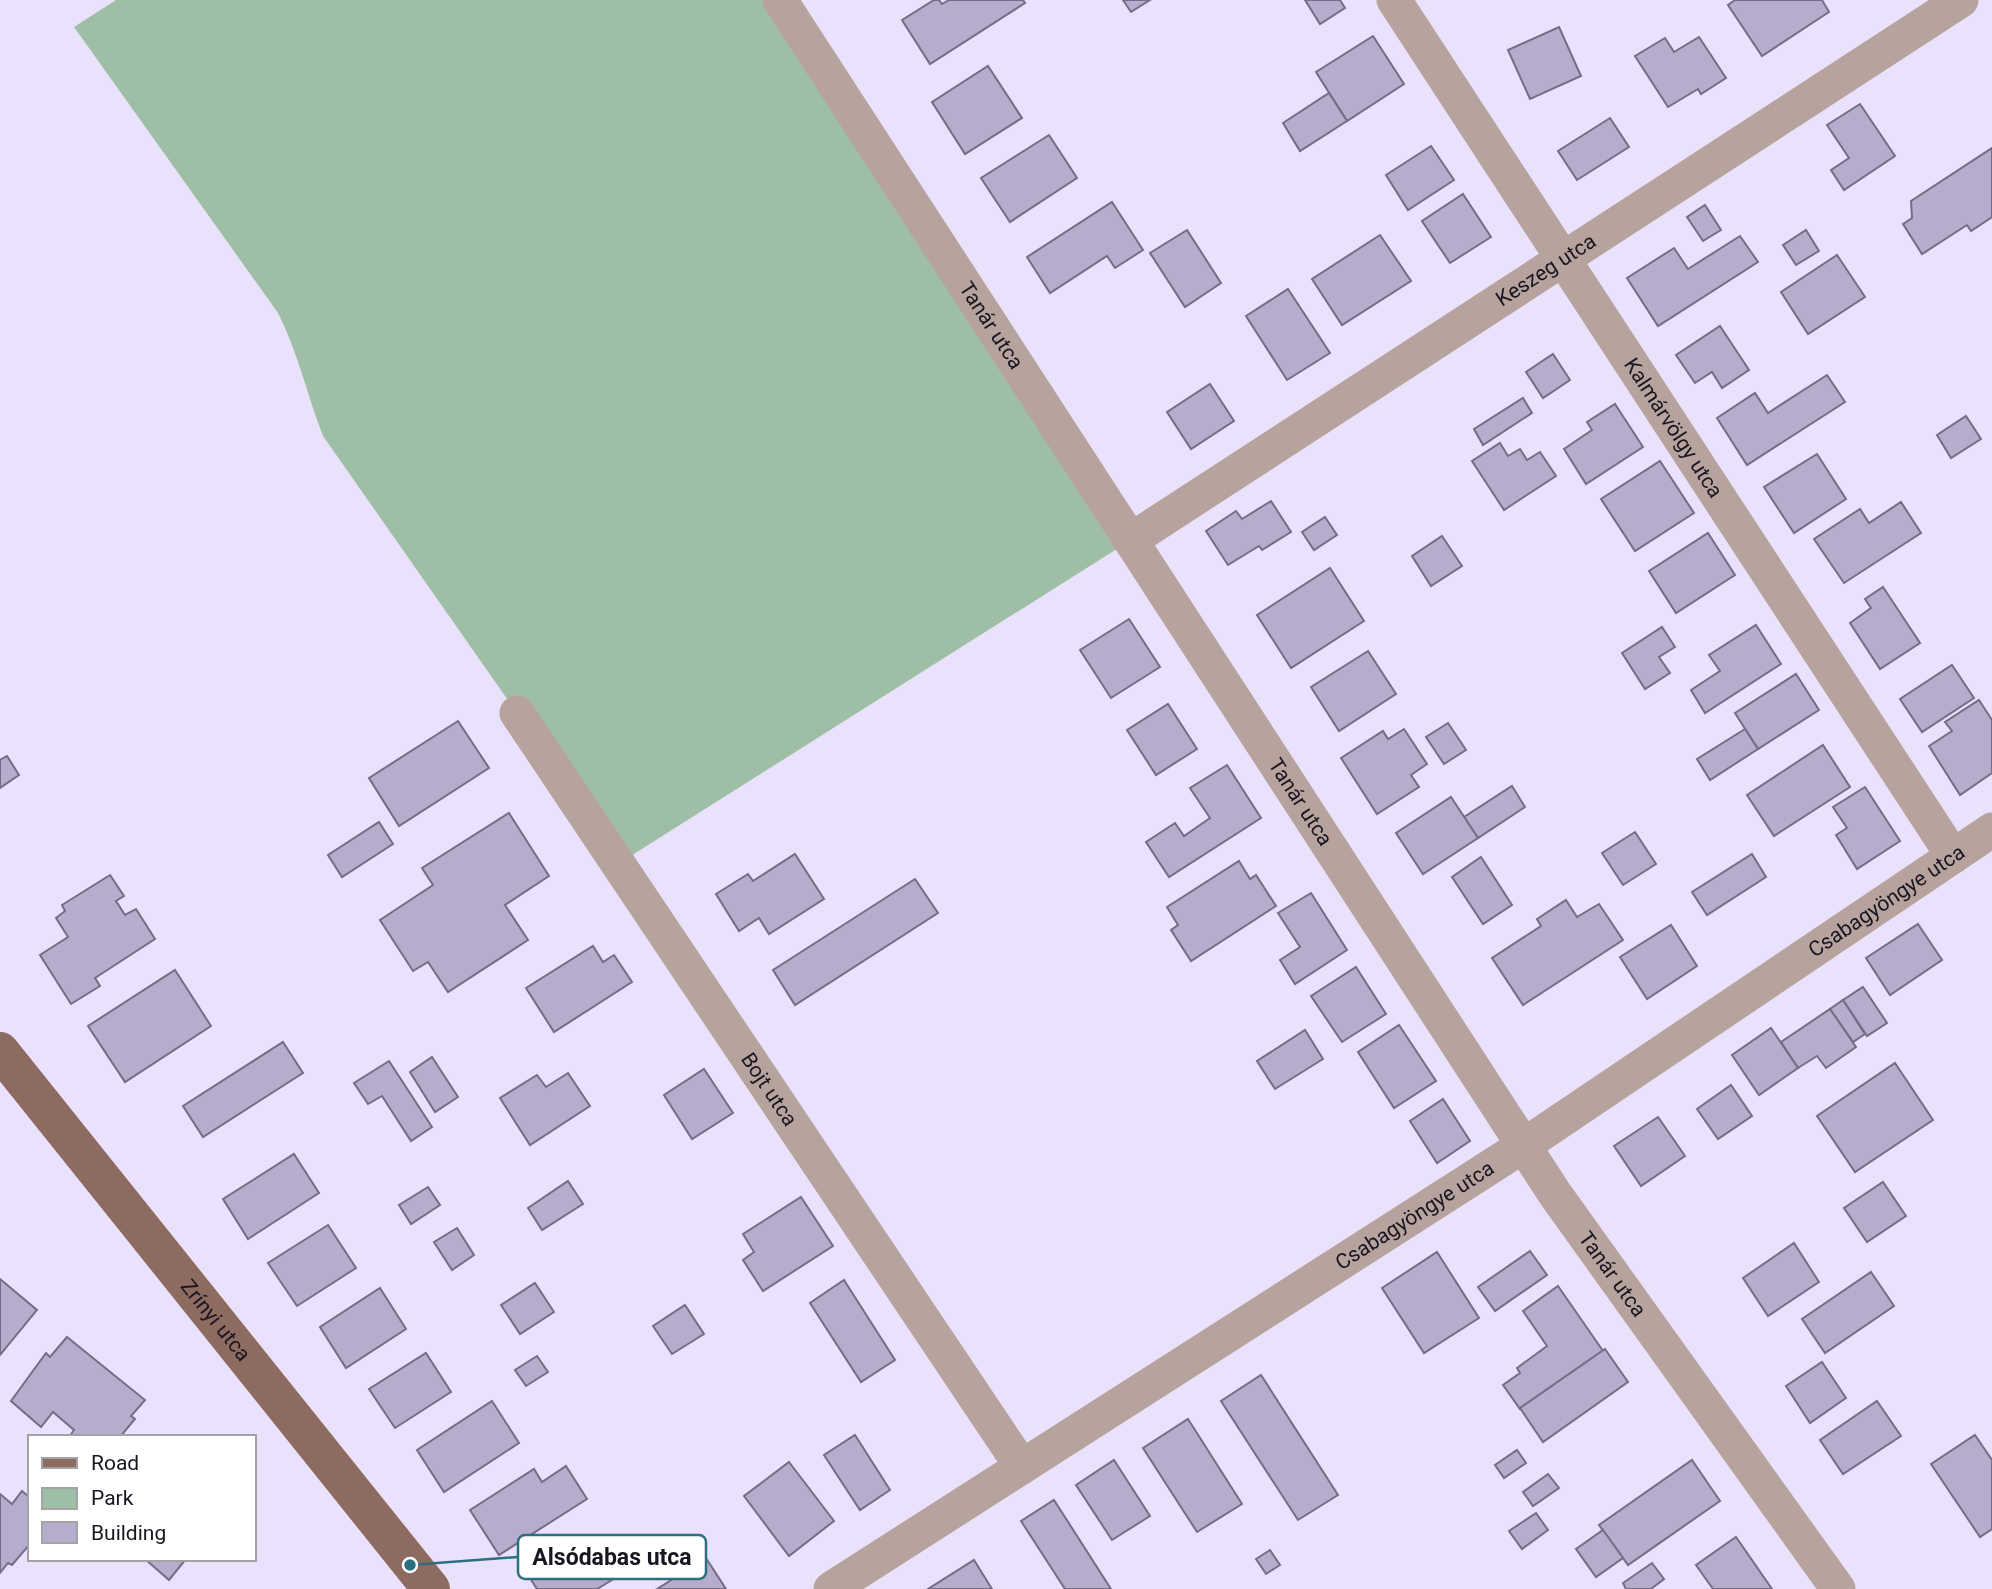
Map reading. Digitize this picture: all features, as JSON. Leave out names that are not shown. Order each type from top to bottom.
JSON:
[{"type":"main road","name":"Zrínyi utca","points":[[0,1051],[431,1589]]},
{"type":"street","name":"Tanár utca","points":[[780,0],[1523,1146],[1838,1589]]},
{"type":"street","name":"Kalmárvölgy utca","points":[[1394,0],[1954,856]]},
{"type":"street","name":"Keszeg utca","points":[[1130,540],[1961,0]]},
{"type":"street","name":"Bojt utca","points":[[517,713],[1022,1467]]},
{"type":"street","name":"Csabagyöngye utca","points":[[831,1589],[1523,1146],[1992,830]]},
{"type":"green space","points":[[116,0],[780,0],[1131,540],[618,864],[517,713],[323,436],[278,313],[74,27]]},
{"type":"building","points":[[934,0],[939,0],[942,4],[949,0],[1023,0],[1025,3],[930,64],[902,20]]},
{"type":"building","points":[[1123,0],[1150,0],[1131,12]]},
{"type":"building","points":[[1305,0],[1340,0],[1345,8],[1320,24]]},
{"type":"building","points":[[1735,0],[1822,0],[1829,12],[1762,56],[1728,5]]},
{"type":"building","points":[[1559,27],[1581,76],[1530,99],[1508,50]]},
{"type":"building","points":[[1373,36],[1404,84],[1347,121],[1316,72]]},
{"type":"building","points":[[1699,37],[1726,78],[1701,94],[1698,89],[1668,107],[1635,56],[1665,38],[1674,52]]},
{"type":"building","points":[[988,66],[1022,118],[965,154],[932,102]]},
{"type":"building","points":[[1329,93],[1347,121],[1300,151],[1283,123]]},
{"type":"building","points":[[1860,104],[1895,156],[1844,190],[1831,170],[1849,158],[1827,125]]},
{"type":"building","points":[[1610,118],[1629,147],[1577,180],[1558,151]]},
{"type":"building","points":[[1049,135],[1077,178],[1010,222],[981,178]]},
{"type":"building","points":[[1431,146],[1454,180],[1408,210],[1386,175]]},
{"type":"building","points":[[1992,148],[1992,217],[1971,231],[1967,225],[1922,254],[1903,224],[1912,218],[1911,201]]},
{"type":"building","points":[[1463,194],[1491,237],[1450,263],[1422,221]]},
{"type":"building","points":[[1112,202],[1143,250],[1115,268],[1107,256],[1050,293],[1027,257]]},
{"type":"building","points":[[1705,205],[1721,230],[1703,241],[1687,217]]},
{"type":"building","points":[[1187,230],[1221,283],[1185,307],[1150,253]]},
{"type":"building","points":[[1806,230],[1819,251],[1796,265],[1783,245]]},
{"type":"building","points":[[1380,235],[1411,281],[1342,325],[1312,279]]},
{"type":"building","points":[[1740,236],[1758,262],[1658,326],[1627,278],[1674,248],[1688,269]]},
{"type":"building","points":[[1837,255],[1865,297],[1808,334],[1781,292]]},
{"type":"building","points":[[1288,289],[1330,353],[1287,380],[1246,316]]},
{"type":"building","points":[[1720,326],[1749,370],[1722,388],[1712,372],[1695,383],[1676,355]]},
{"type":"building","points":[[1553,354],[1570,380],[1543,398],[1526,372]]},
{"type":"building","points":[[1827,375],[1845,402],[1747,465],[1717,418],[1755,393],[1768,413]]},
{"type":"building","points":[[1210,384],[1234,421],[1191,449],[1167,412]]},
{"type":"building","points":[[1523,398],[1532,413],[1483,445],[1474,429]]},
{"type":"building","points":[[1615,404],[1643,447],[1586,484],[1564,449],[1592,430],[1587,422]]},
{"type":"building","points":[[1966,416],[1981,439],[1951,458],[1937,435]]},
{"type":"building","points":[[1500,443],[1508,456],[1520,449],[1527,460],[1540,452],[1556,476],[1504,510],[1472,461]]},
{"type":"building","points":[[1817,454],[1846,499],[1794,533],[1764,487]]},
{"type":"building","points":[[1660,461],[1694,513],[1635,551],[1601,499]]},
{"type":"building","points":[[1271,501],[1291,532],[1262,550],[1259,546],[1228,565],[1206,531],[1236,511],[1242,519]]},
{"type":"building","points":[[1901,502],[1921,533],[1844,583],[1814,539],[1860,509],[1869,523]]},
{"type":"building","points":[[1325,517],[1337,535],[1314,550],[1302,532]]},
{"type":"building","points":[[1708,533],[1735,575],[1676,613],[1649,571]]},
{"type":"building","points":[[1442,536],[1462,566],[1431,586],[1412,556]]},
{"type":"building","points":[[1330,568],[1364,621],[1291,668],[1257,615]]},
{"type":"building","points":[[1883,587],[1920,643],[1880,669],[1850,623],[1871,608],[1865,599]]},
{"type":"building","points":[[1129,619],[1160,667],[1111,698],[1080,650]]},
{"type":"building","points":[[1756,625],[1781,664],[1705,713],[1691,690],[1720,671],[1709,655]]},
{"type":"building","points":[[1662,627],[1675,647],[1659,657],[1670,673],[1645,689],[1622,653]]},
{"type":"building","points":[[1368,651],[1396,694],[1339,731],[1311,687]]},
{"type":"building","points":[[1952,665],[1974,698],[1922,732],[1900,699]]},
{"type":"building","points":[[1796,674],[1819,710],[1758,749],[1735,713]]},
{"type":"building","points":[[1979,700],[1992,720],[1992,773],[1960,795],[1929,746],[1952,731],[1945,722]]},
{"type":"building","points":[[1168,704],[1197,749],[1156,775],[1127,730]]},
{"type":"building","points":[[458,721],[489,768],[399,826],[369,778]]},
{"type":"building","points":[[1448,723],[1466,750],[1444,764],[1426,737]]},
{"type":"building","points":[[1404,729],[1427,764],[1411,775],[1419,787],[1377,814],[1341,758],[1383,731],[1388,739]]},
{"type":"building","points":[[1745,729],[1758,749],[1710,780],[1697,759]]},
{"type":"building","points":[[1823,745],[1850,787],[1774,836],[1747,795]]},
{"type":"building","points":[[7,756],[19,775],[0,788],[0,760]]},
{"type":"building","points":[[1227,765],[1261,818],[1169,877],[1146,842],[1175,823],[1184,836],[1210,818],[1190,788]]},
{"type":"building","points":[[1512,786],[1525,807],[1478,838],[1464,817]]},
{"type":"building","points":[[1865,787],[1900,841],[1857,869],[1836,835],[1847,828],[1833,807]]},
{"type":"building","points":[[1451,797],[1478,838],[1423,874],[1396,833]]},
{"type":"building","points":[[509,813],[549,876],[505,905],[528,940],[448,992],[428,962],[413,971],[380,920],[433,885],[422,868]]},
{"type":"building","points":[[379,822],[393,844],[342,877],[328,855]]},
{"type":"building","points":[[1635,832],[1656,864],[1623,885],[1602,853]]},
{"type":"building","points":[[795,854],[824,899],[769,934],[759,918],[739,931],[716,894],[748,874],[753,881]]},
{"type":"building","points":[[1752,854],[1766,877],[1707,915],[1692,892]]},
{"type":"building","points":[[1481,857],[1512,905],[1483,924],[1452,877]]},
{"type":"building","points":[[1239,861],[1250,879],[1256,875],[1276,906],[1191,961],[1171,930],[1178,925],[1167,907]]},
{"type":"building","points":[[110,875],[124,896],[116,901],[125,915],[136,909],[155,939],[95,978],[100,986],[71,1004],[40,955],[68,937],[56,918],[65,911],[62,905]]},
{"type":"building","points":[[915,879],[938,913],[795,1005],[773,970]]},
{"type":"building","points":[[1311,893],[1347,950],[1295,984],[1280,960],[1300,947],[1278,913]]},
{"type":"building","points":[[1566,900],[1577,917],[1599,904],[1623,940],[1523,1005],[1492,958],[1541,926],[1537,919]]},
{"type":"building","points":[[1918,924],[1942,960],[1890,995],[1866,958]]},
{"type":"building","points":[[1671,925],[1697,966],[1647,999],[1620,957]]},
{"type":"building","points":[[593,946],[603,962],[614,955],[632,982],[554,1032],[526,988]]},
{"type":"building","points":[[1356,967],[1386,1014],[1342,1042],[1311,996]]},
{"type":"building","points":[[175,970],[211,1026],[125,1082],[88,1026]]},
{"type":"building","points":[[1863,987],[1887,1023],[1867,1036],[1843,1000]]},
{"type":"building","points":[[1843,1000],[1865,1034],[1853,1042],[1830,1009]]},
{"type":"building","points":[[1830,1009],[1856,1047],[1826,1068],[1817,1056],[1798,1068],[1781,1042]]},
{"type":"building","points":[[1399,1025],[1436,1081],[1394,1108],[1358,1052]]},
{"type":"building","points":[[1771,1028],[1798,1068],[1759,1095],[1732,1055]]},
{"type":"building","points":[[1305,1030],[1323,1059],[1275,1089],[1257,1061]]},
{"type":"building","points":[[283,1042],[303,1073],[203,1137],[183,1106]]},
{"type":"building","points":[[432,1057],[458,1097],[435,1112],[410,1072]]},
{"type":"building","points":[[389,1061],[432,1127],[411,1141],[382,1096],[368,1104],[354,1083]]},
{"type":"building","points":[[1895,1063],[1933,1120],[1855,1172],[1817,1116]]},
{"type":"building","points":[[704,1069],[733,1113],[692,1139],[664,1095]]},
{"type":"building","points":[[568,1073],[590,1106],[530,1145],[500,1098],[537,1075],[546,1087]]},
{"type":"building","points":[[1731,1085],[1752,1116],[1718,1139],[1697,1109]]},
{"type":"building","points":[[1443,1099],[1470,1141],[1437,1163],[1410,1121]]},
{"type":"building","points":[[1658,1117],[1685,1156],[1641,1186],[1614,1146]]},
{"type":"building","points":[[294,1154],[319,1193],[248,1239],[223,1199]]},
{"type":"building","points":[[568,1181],[583,1204],[542,1230],[528,1208]]},
{"type":"building","points":[[1883,1182],[1906,1216],[1867,1242],[1844,1208]]},
{"type":"building","points":[[428,1187],[440,1205],[411,1224],[399,1205]]},
{"type":"building","points":[[801,1197],[833,1246],[763,1291],[743,1260],[754,1252],[743,1234]]},
{"type":"building","points":[[328,1225],[356,1268],[297,1306],[268,1263]]},
{"type":"building","points":[[457,1228],[474,1255],[452,1270],[434,1242]]},
{"type":"building","points":[[1794,1243],[1819,1282],[1768,1316],[1743,1278]]},
{"type":"building","points":[[1530,1251],[1547,1275],[1495,1311],[1478,1287]]},
{"type":"building","points":[[1437,1252],[1479,1318],[1424,1353],[1382,1288]]},
{"type":"building","points":[[1871,1272],[1894,1306],[1825,1353],[1802,1319]]},
{"type":"building","points":[[0,1279],[37,1310],[0,1355]]},
{"type":"building","points":[[844,1280],[895,1360],[861,1382],[810,1303]]},
{"type":"building","points":[[535,1283],[554,1312],[520,1334],[501,1305]]},
{"type":"building","points":[[1558,1286],[1603,1351],[1520,1409],[1503,1385],[1520,1373],[1517,1368],[1547,1346],[1523,1311]]},
{"type":"building","points":[[380,1288],[406,1329],[346,1368],[320,1327]]},
{"type":"building","points":[[685,1305],[704,1334],[672,1354],[653,1326]]},
{"type":"building","points":[[67,1337],[145,1400],[131,1416],[135,1419],[122,1435],[70,1435],[74,1430],[53,1412],[41,1427],[11,1401],[46,1353],[50,1357]]},
{"type":"building","points":[[1605,1349],[1628,1382],[1543,1442],[1520,1408]]},
{"type":"building","points":[[426,1353],[451,1392],[395,1428],[369,1389]]},
{"type":"building","points":[[537,1356],[548,1372],[526,1386],[515,1370]]},
{"type":"building","points":[[1822,1362],[1846,1398],[1810,1423],[1786,1386]]},
{"type":"building","points":[[1261,1375],[1338,1495],[1298,1520],[1221,1401]]},
{"type":"building","points":[[492,1401],[519,1443],[444,1492],[417,1450]]},
{"type":"building","points":[[1877,1401],[1901,1436],[1843,1474],[1820,1440]]},
{"type":"building","points":[[1188,1419],[1242,1504],[1197,1532],[1143,1448]]},
{"type":"building","points":[[855,1435],[890,1490],[860,1510],[824,1455]]},
{"type":"building","points":[[1975,1435],[1992,1460],[1992,1529],[1980,1537],[1931,1464]]},
{"type":"building","points":[[1517,1450],[1526,1463],[1504,1478],[1495,1465]]},
{"type":"building","points":[[1114,1460],[1150,1516],[1112,1540],[1076,1485]]},
{"type":"building","points":[[1692,1460],[1720,1501],[1628,1565],[1599,1525]]},
{"type":"building","points":[[789,1462],[834,1521],[789,1556],[744,1496]]},
{"type":"building","points":[[566,1466],[587,1499],[499,1555],[470,1510],[534,1469],[542,1482]]},
{"type":"building","points":[[1548,1474],[1559,1488],[1533,1506],[1523,1492]]},
{"type":"building","points":[[22,1491],[28,1496],[28,1546],[12,1565],[8,1563],[0,1573],[0,1494],[12,1504]]},
{"type":"building","points":[[1054,1500],[1111,1589],[1065,1589],[1021,1521]]},
{"type":"building","points":[[1536,1513],[1548,1530],[1522,1549],[1509,1531]]},
{"type":"building","points":[[1603,1530],[1623,1558],[1596,1577],[1576,1549]]},
{"type":"building","points":[[1736,1537],[1772,1589],[1713,1589],[1696,1565]]},
{"type":"building","points":[[585,1538],[612,1580],[597,1589],[537,1589],[528,1575]]},
{"type":"building","points":[[1270,1550],[1280,1565],[1266,1574],[1256,1559]]},
{"type":"building","points":[[706,1558],[726,1589],[657,1589]]},
{"type":"building","points":[[974,1560],[992,1589],[928,1589]]},
{"type":"building","points":[[147,1561],[184,1561],[169,1580]]},
{"type":"building","points":[[1652,1563],[1664,1579],[1651,1589],[1626,1589],[1623,1583]]},
{"type":"place","name":"Alsódabas utca","points":[[410,1565]]}]
